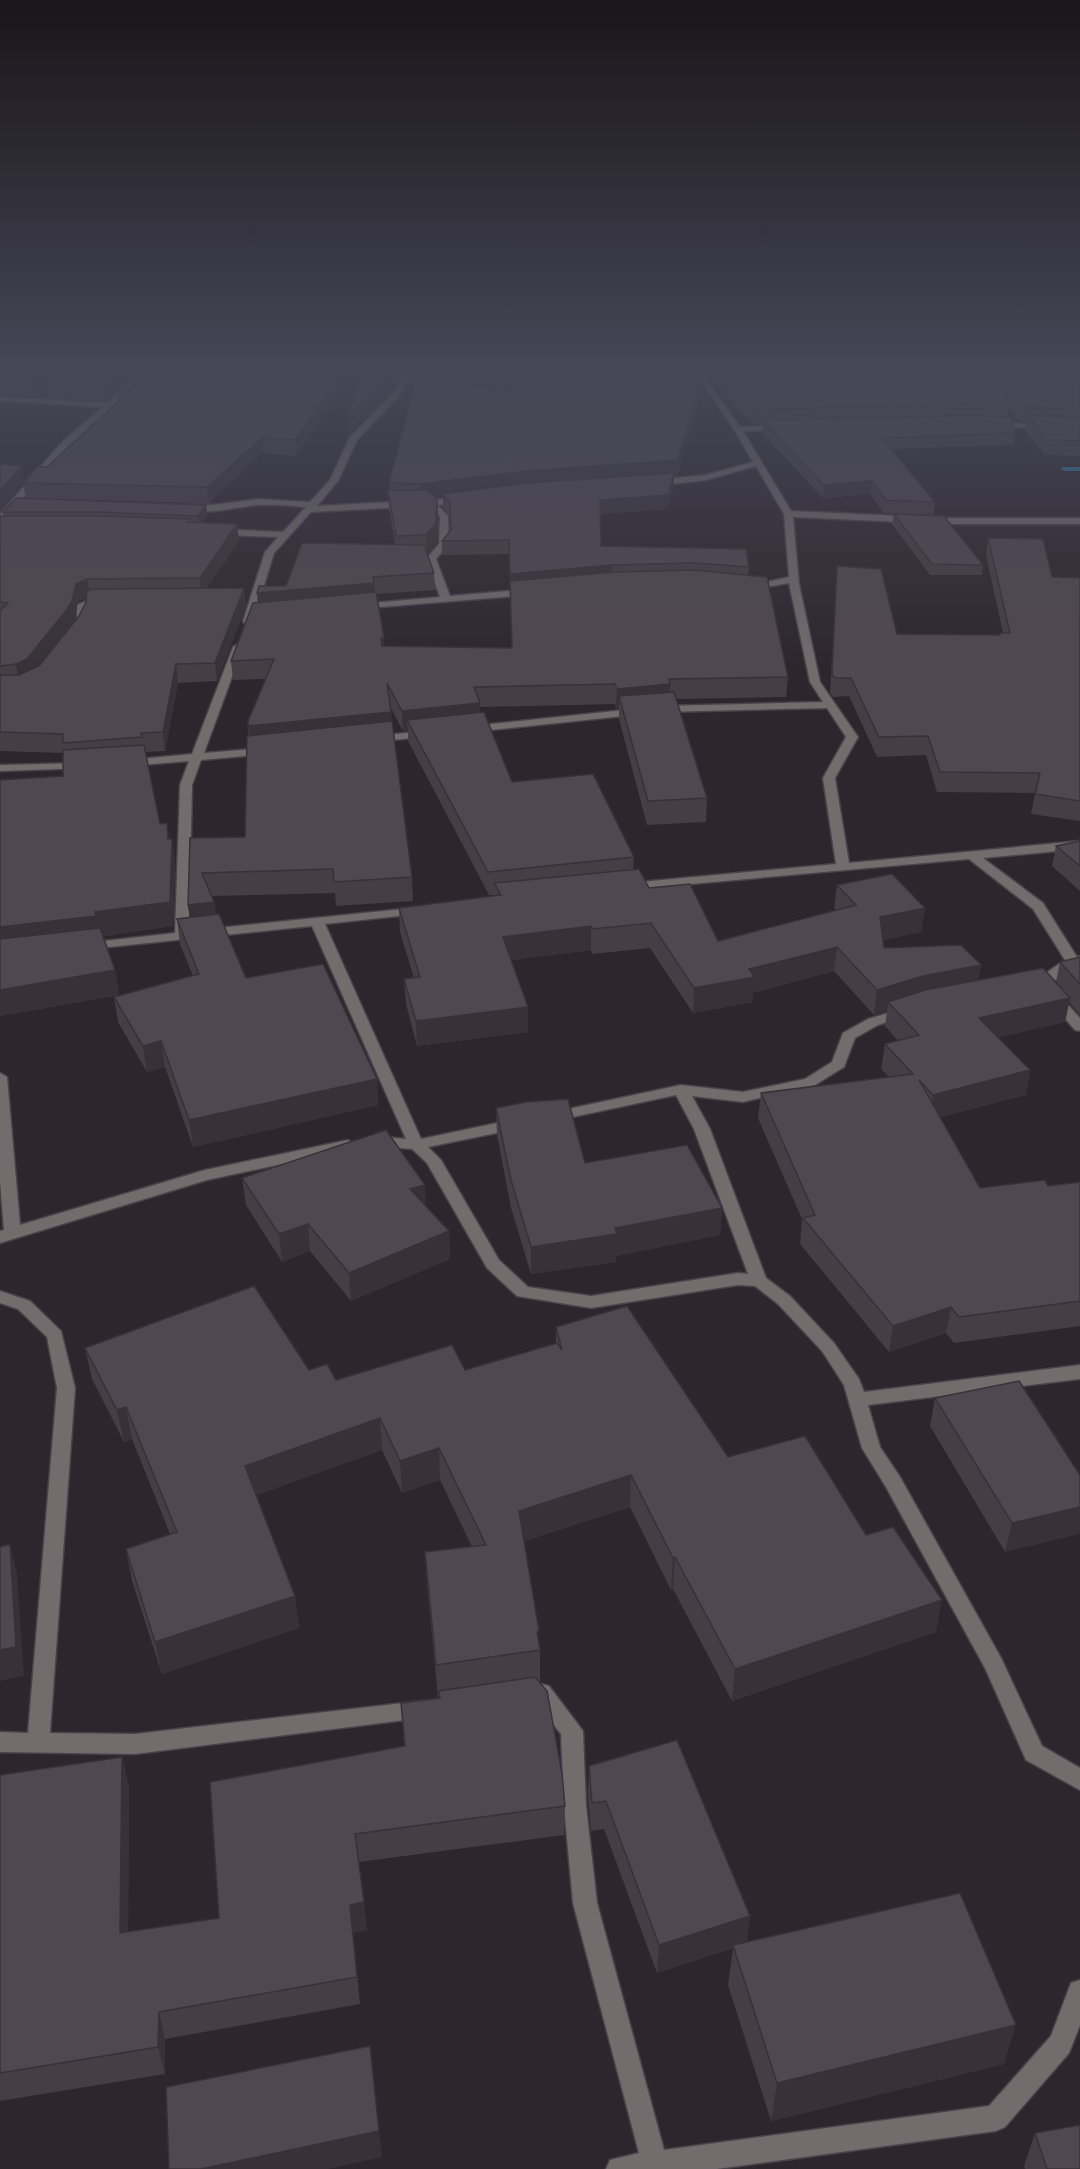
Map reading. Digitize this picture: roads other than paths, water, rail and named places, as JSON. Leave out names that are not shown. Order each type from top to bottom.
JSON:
[{"type":"street","points":[[0,520],[43,468]]},
{"type":"street","points":[[245,628],[270,552],[334,481],[339,468]]},
{"type":"street","points":[[645,484],[701,479],[745,468]]},
{"type":"street","points":[[760,468],[788,514],[794,579],[815,682],[852,737],[829,778],[843,868]]},
{"type":"street","points":[[24,476],[36,476]]},
{"type":"street","points":[[181,507],[212,508],[259,502],[311,507],[351,504],[428,504],[472,499]]},
{"type":"street","points":[[14,503],[26,504]]},
{"type":"street","points":[[428,504],[438,509],[444,516],[444,543],[431,559],[446,599]]},
{"type":"street","points":[[788,514],[946,521],[1080,521]]},
{"type":"street","points":[[0,527],[11,527]]},
{"type":"street","points":[[206,531],[285,535]]},
{"type":"street","points":[[738,586],[749,587],[794,579]]},
{"type":"street","points":[[354,608],[541,591]]},
{"type":"street","points":[[243,600],[255,600]]},
{"type":"street","points":[[69,640],[82,619],[82,605],[93,601],[116,601]]},
{"type":"street","points":[[249,617],[261,616]]},
{"type":"street","points":[[182,936],[186,785],[241,639]]},
{"type":"street","points":[[462,730],[662,709],[829,705]]},
{"type":"street","points":[[358,741],[439,732]]},
{"type":"street","points":[[0,768],[107,765],[277,750]]},
{"type":"street","points":[[617,888],[1080,845]]},
{"type":"street","points":[[972,855],[1038,906],[1076,960],[1042,984],[1019,989]]},
{"type":"street","points":[[78,948],[431,908]]},
{"type":"street","points":[[317,921],[416,1145],[433,1160],[493,1264],[523,1292],[591,1302],[738,1279],[759,1281],[784,1300],[828,1347],[853,1384],[871,1448],[893,1482],[994,1664],[1034,1753],[1080,1780]]},
{"type":"street","points":[[1042,984],[1080,1027]]},
{"type":"street","points":[[0,1077],[6,1235],[205,1175],[372,1140],[416,1145],[681,1090],[743,1097],[810,1082],[839,1064],[848,1036],[873,1022],[915,1009]]},
{"type":"street","points":[[681,1090],[702,1129],[759,1281]]},
{"type":"street","points":[[0,1297],[24,1305],[55,1335],[66,1388],[38,1741]]},
{"type":"street","points":[[857,1400],[1080,1372]]},
{"type":"street","points":[[510,1698],[541,1693],[572,1731],[575,1806],[585,1904],[655,2164]]},
{"type":"street","points":[[0,1742],[135,1744],[446,1707]]},
{"type":"street","points":[[619,2169],[996,2118],[1060,2044],[1080,1992]]},
{"type":"waterway","points":[[1065,469],[1080,469]]}]
